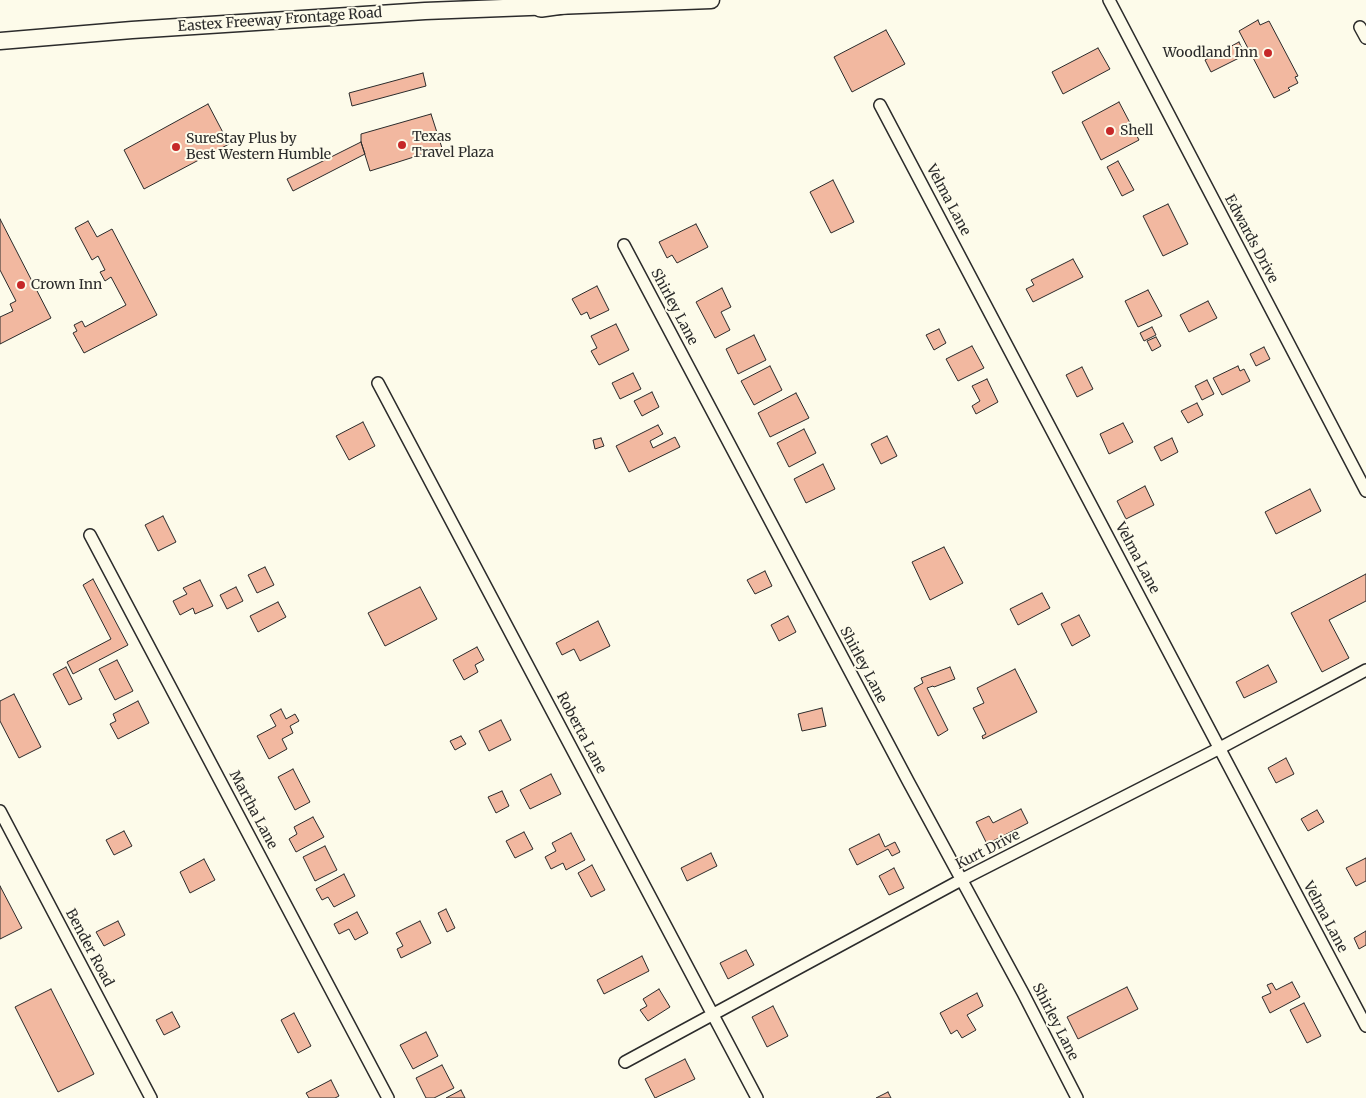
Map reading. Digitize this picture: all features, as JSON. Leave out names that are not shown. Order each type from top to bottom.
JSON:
[{"type":"highway","points":[[541,6],[584,0]]},
{"type":"main road","name":"Eastex Freeway Frontage Road","points":[[0,41],[419,11],[711,0]]},
{"type":"street","name":"Edwards Drive","points":[[1109,0],[1366,491]]},
{"type":"street","points":[[1360,27],[1366,38]]},
{"type":"street","name":"Velma Lane","points":[[880,105],[1366,1026]]},
{"type":"street","name":"Shirley Lane","points":[[624,245],[961,880],[1023,993],[1077,1098]]},
{"type":"street","name":"Roberta Lane","points":[[378,383],[758,1098]]},
{"type":"street","name":"Martha Lane","points":[[90,535],[388,1098]]},
{"type":"street","name":"Kurt Drive","points":[[625,1062],[961,880],[1220,748],[1366,670]]},
{"type":"street","name":"Bender Road","points":[[0,811],[151,1098]]},
{"type":"building","name":"Woodland Inn","points":[[1258,20],[1260,25],[1269,21],[1298,76],[1295,77],[1298,83],[1288,88],[1290,90],[1274,98],[1239,31]]},
{"type":"building","points":[[886,30],[905,64],[852,92],[834,57]]},
{"type":"building","name":"Woodland Inn","points":[[1239,42],[1245,55],[1211,72],[1205,60]]},
{"type":"building","points":[[1098,48],[1110,69],[1063,94],[1052,72]]},
{"type":"building","points":[[423,73],[426,86],[352,106],[349,93]]},
{"type":"building","name":"Shell","points":[[1119,102],[1139,140],[1101,160],[1082,122]]},
{"type":"building","name":"SureStay Plus by Best Western Humble","points":[[208,104],[229,144],[144,189],[124,150]]},
{"type":"building","name":"Texas Travel Plaza","points":[[431,114],[442,148],[370,171],[361,142],[361,134]]},
{"type":"building","points":[[361,142],[365,154],[293,191],[287,179]]},
{"type":"building","name":"Shell","points":[[1118,161],[1134,190],[1122,196],[1107,167]]},
{"type":"building","points":[[833,180],[854,222],[831,233],[810,192]]},
{"type":"building","points":[[1168,204],[1188,244],[1163,256],[1143,216]]},
{"type":"building","name":"Crown Inn","points":[[0,219],[51,318],[0,344],[0,317],[13,311],[10,304],[16,301],[0,270]]},
{"type":"building","points":[[88,221],[97,237],[112,229],[157,315],[84,353],[73,333],[77,331],[74,325],[82,321],[85,327],[126,305],[111,277],[105,281],[100,272],[105,270],[98,256],[92,260],[75,228]]},
{"type":"building","points":[[696,224],[708,247],[677,263],[672,255],[667,258],[659,242]]},
{"type":"building","points":[[1073,259],[1083,277],[1033,302],[1026,289],[1034,285],[1031,280]]},
{"type":"building","points":[[597,286],[609,310],[590,319],[587,312],[581,315],[572,299]]},
{"type":"building","points":[[722,288],[731,307],[721,312],[730,330],[715,338],[696,302]]},
{"type":"building","points":[[1148,290],[1162,316],[1138,327],[1125,301]]},
{"type":"building","points":[[1208,301],[1217,318],[1189,332],[1180,315]]},
{"type":"building","points":[[616,324],[629,350],[599,365],[591,351],[597,348],[591,336]]},
{"type":"building","points":[[1152,327],[1156,335],[1144,341],[1140,333]]},
{"type":"building","points":[[939,329],[946,343],[934,350],[926,335]]},
{"type":"building","points":[[754,335],[766,360],[738,374],[726,349]]},
{"type":"building","points":[[1156,337],[1161,346],[1152,351],[1147,341]]},
{"type":"building","points":[[972,346],[984,368],[958,381],[946,359]]},
{"type":"building","points":[[1264,347],[1270,359],[1256,366],[1250,354]]},
{"type":"building","points":[[770,366],[782,390],[754,405],[741,381]]},
{"type":"building","points":[[1238,366],[1240,371],[1244,369],[1250,381],[1222,395],[1213,378]]},
{"type":"building","points":[[1082,367],[1093,389],[1077,397],[1066,375]]},
{"type":"building","points":[[633,373],[641,389],[620,399],[612,383]]},
{"type":"building","points":[[987,379],[998,402],[976,414],[972,406],[980,401],[972,386]]},
{"type":"building","points":[[1207,380],[1214,394],[1202,400],[1195,386]]},
{"type":"building","points":[[652,392],[659,407],[642,416],[634,401]]},
{"type":"building","points":[[796,393],[809,418],[770,437],[758,413]]},
{"type":"building","points":[[1197,403],[1203,415],[1188,423],[1181,411]]},
{"type":"building","points":[[363,422],[375,446],[349,460],[336,436]]},
{"type":"building","points":[[1123,423],[1133,442],[1109,454],[1100,434]]},
{"type":"building","points":[[658,425],[663,434],[650,441],[653,448],[675,437],[680,447],[629,472],[616,446]]},
{"type":"building","points":[[804,429],[816,453],[789,467],[777,443]]},
{"type":"building","points":[[887,436],[897,456],[881,464],[871,444]]},
{"type":"building","points":[[601,438],[604,446],[595,449],[593,440]]},
{"type":"building","points":[[1172,438],[1178,452],[1161,461],[1154,447]]},
{"type":"building","points":[[823,464],[835,489],[806,503],[794,479]]},
{"type":"building","points":[[1145,486],[1154,505],[1126,519],[1117,501]]},
{"type":"building","points":[[1310,489],[1321,511],[1276,534],[1265,512]]},
{"type":"building","points":[[163,516],[176,542],[158,551],[145,525]]},
{"type":"building","points":[[944,547],[963,583],[930,600],[912,562]]},
{"type":"building","points":[[265,567],[274,585],[257,593],[248,575]]},
{"type":"building","points":[[765,571],[772,586],[755,594],[747,580]]},
{"type":"building","points":[[1366,574],[1366,601],[1329,620],[1349,658],[1322,672],[1291,613]]},
{"type":"building","points":[[93,579],[128,645],[73,674],[67,662],[111,639],[83,585]]},
{"type":"building","points":[[200,580],[213,606],[195,614],[193,608],[180,615],[173,601],[187,594],[183,588]]},
{"type":"building","points":[[236,587],[243,601],[227,609],[220,595]]},
{"type":"building","points":[[420,587],[437,619],[385,646],[368,613]]},
{"type":"building","points":[[1042,593],[1050,608],[1018,625],[1010,609]]},
{"type":"building","points":[[278,602],[286,617],[258,632],[250,616]]},
{"type":"building","points":[[1079,615],[1090,636],[1072,646],[1061,624]]},
{"type":"building","points":[[788,616],[796,632],[779,641],[771,625]]},
{"type":"building","points":[[598,621],[610,646],[580,661],[574,649],[562,655],[556,643]]},
{"type":"building","points":[[477,647],[484,660],[475,665],[478,672],[464,680],[453,660]]},
{"type":"building","points":[[117,660],[133,691],[115,700],[99,669]]},
{"type":"building","points":[[1268,665],[1277,682],[1244,698],[1236,682]]},
{"type":"building","points":[[66,667],[82,699],[69,705],[53,674]]},
{"type":"building","points":[[950,667],[955,679],[927,688],[948,730],[938,736],[914,688],[923,683],[921,678]]},
{"type":"building","points":[[1015,669],[1037,712],[983,739],[982,736],[986,734],[973,708],[984,703],[977,688]]},
{"type":"building","points":[[14,694],[41,747],[19,758],[0,721],[0,701]]},
{"type":"building","points":[[138,701],[149,723],[118,739],[110,724],[116,721],[113,714]]},
{"type":"building","points":[[822,708],[826,726],[802,731],[798,714]]},
{"type":"building","points":[[281,709],[286,719],[295,714],[299,721],[290,726],[293,733],[282,739],[287,749],[269,759],[257,736],[276,726],[270,715]]},
{"type":"building","points":[[501,720],[511,740],[489,751],[479,731]]},
{"type":"building","points":[[461,736],[466,744],[455,750],[450,741]]},
{"type":"building","points":[[1286,758],[1294,774],[1276,783],[1268,768]]},
{"type":"building","points":[[293,769],[310,802],[295,810],[278,777]]},
{"type":"building","points":[[551,774],[561,794],[530,809],[520,790]]},
{"type":"building","points":[[502,791],[509,806],[496,813],[488,797]]},
{"type":"building","points":[[1021,809],[1028,823],[987,844],[976,822],[989,816],[993,823]]},
{"type":"building","points":[[1317,810],[1324,822],[1308,831],[1301,819]]},
{"type":"building","points":[[313,817],[324,837],[296,852],[289,839],[297,834],[294,827]]},
{"type":"building","points":[[124,831],[132,846],[114,855],[106,840]]},
{"type":"building","points":[[524,832],[533,849],[515,858],[506,841]]},
{"type":"building","points":[[571,833],[585,860],[566,870],[563,863],[551,869],[545,857],[556,851],[552,843]]},
{"type":"building","points":[[879,834],[885,847],[895,842],[900,852],[892,856],[888,849],[857,865],[849,849]]},
{"type":"building","points":[[325,846],[337,870],[315,881],[303,857]]},
{"type":"building","points":[[711,853],[717,866],[687,881],[681,868]]},
{"type":"building","points":[[1366,858],[1366,881],[1356,886],[1346,868]]},
{"type":"building","points":[[204,859],[215,880],[190,893],[180,872]]},
{"type":"building","points":[[592,865],[605,890],[591,897],[578,873]]},
{"type":"building","points":[[894,868],[904,888],[889,895],[879,876]]},
{"type":"building","points":[[344,874],[355,896],[334,907],[328,897],[322,900],[316,889]]},
{"type":"building","points":[[0,886],[22,928],[0,939]]},
{"type":"building","points":[[446,909],[455,928],[447,932],[438,913]]},
{"type":"building","points":[[357,912],[368,933],[355,940],[349,929],[339,934],[334,924]]},
{"type":"building","points":[[118,921],[125,935],[104,946],[96,932]]},
{"type":"building","points":[[420,921],[431,943],[401,958],[397,949],[403,946],[396,933]]},
{"type":"building","points":[[1366,931],[1366,945],[1359,949],[1354,938]]},
{"type":"building","points":[[746,950],[754,965],[728,979],[720,963]]},
{"type":"building","points":[[642,956],[649,971],[604,994],[597,980]]},
{"type":"building","points":[[1292,982],[1300,997],[1270,1013],[1262,997],[1271,993],[1267,985],[1272,983],[1276,990]]},
{"type":"building","points":[[1127,987],[1138,1009],[1078,1039],[1067,1017]]},
{"type":"building","points":[[51,989],[94,1074],[58,1092],[15,1007]]},
{"type":"building","points":[[659,989],[670,1007],[648,1021],[640,1010],[647,1006],[643,999]]},
{"type":"building","points":[[977,993],[983,1006],[967,1015],[976,1030],[962,1038],[957,1030],[951,1034],[940,1013]]},
{"type":"building","points":[[1304,1003],[1321,1036],[1307,1043],[1290,1010]]},
{"type":"building","points":[[773,1006],[788,1036],[767,1047],[752,1017]]},
{"type":"building","points":[[172,1012],[180,1027],[164,1035],[156,1020]]},
{"type":"building","points":[[294,1013],[311,1046],[298,1053],[281,1020]]},
{"type":"building","points":[[426,1032],[438,1056],[413,1069],[400,1045]]},
{"type":"building","points":[[685,1059],[695,1079],[655,1098],[645,1079]]},
{"type":"building","points":[[442,1065],[454,1088],[434,1098],[426,1098],[416,1078]]},
{"type":"building","points":[[331,1080],[339,1096],[335,1098],[309,1098],[306,1093]]},
{"type":"building","points":[[461,1090],[465,1098],[446,1098]]},
{"type":"building","points":[[888,1092],[891,1098],[876,1098]]},
{"type":"place","name":"Woodland Inn","points":[[1268,53]]},
{"type":"place","name":"Shell","points":[[1110,131]]},
{"type":"place","name":"Texas Travel Plaza","points":[[402,145]]},
{"type":"place","name":"SureStay Plus by Best Western Humble","points":[[176,147]]},
{"type":"place","name":"Crown Inn","points":[[21,285]]}]
